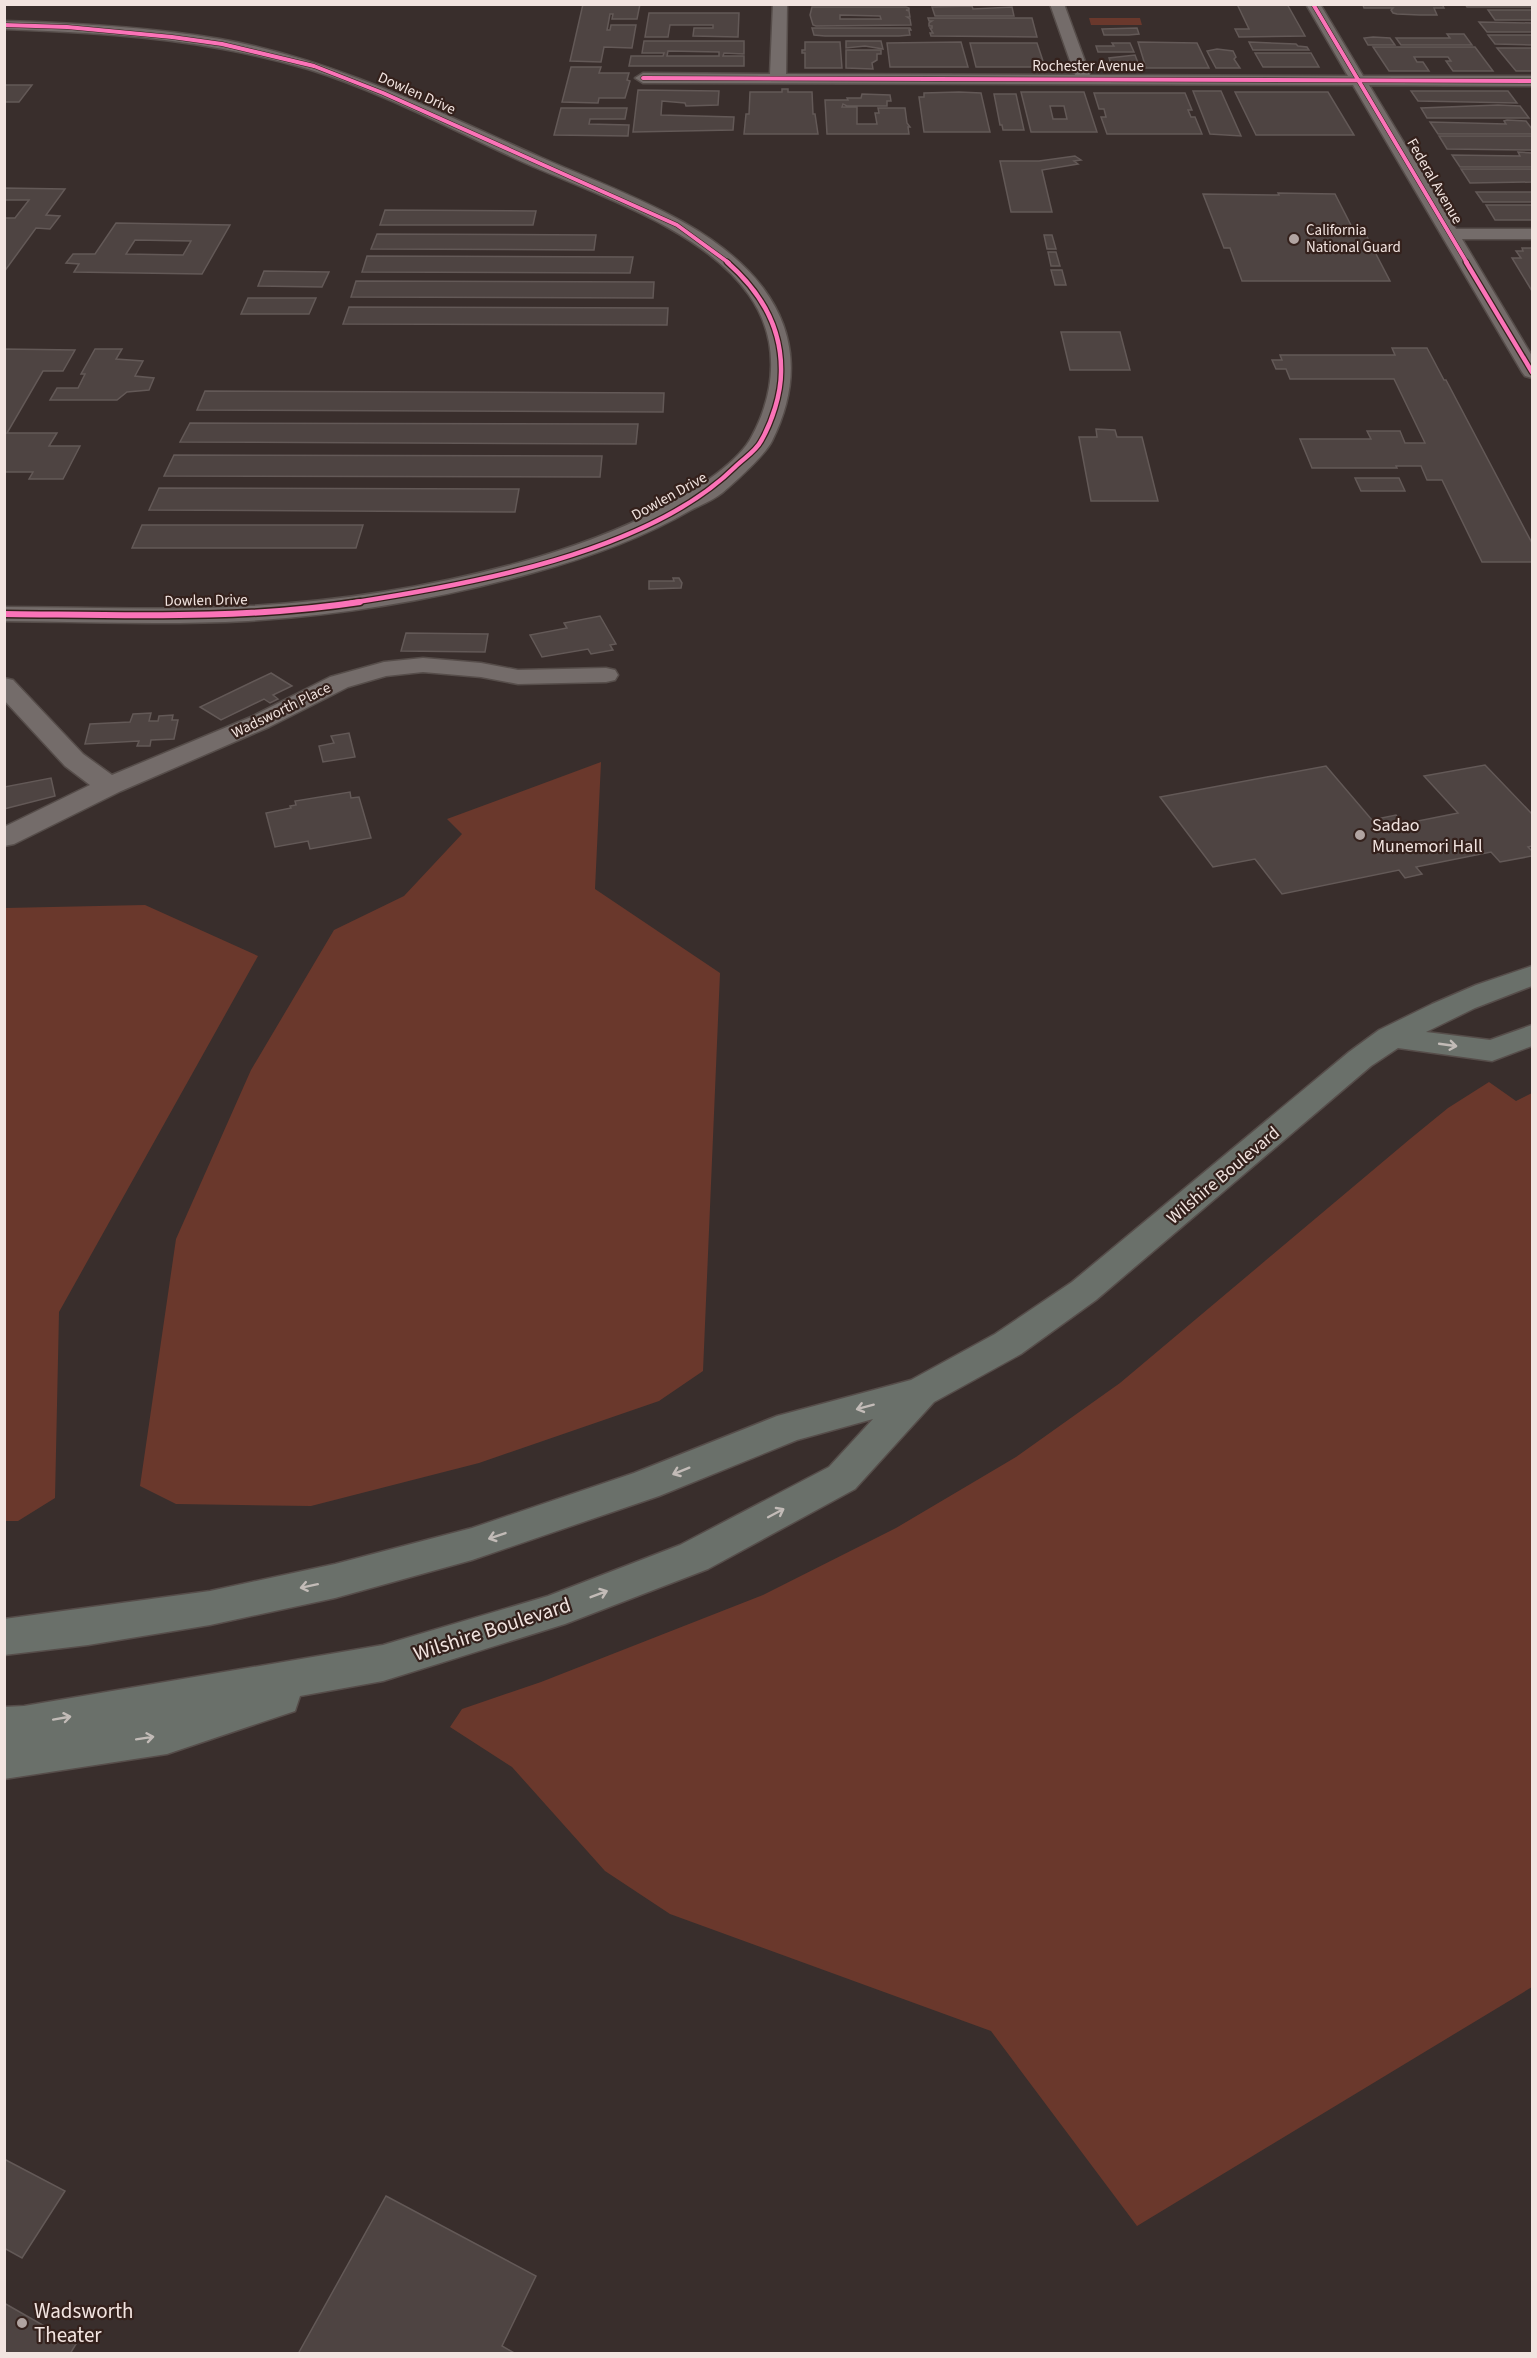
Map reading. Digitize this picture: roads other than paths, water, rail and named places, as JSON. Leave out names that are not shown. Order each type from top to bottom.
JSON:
[{"type":"main road","name":"Wilshire Boulevard","points":[[4,1637],[210,1608],[335,1581],[472,1544],[646,1485],[790,1427],[921,1392],[1008,1344],[1084,1291],[1360,1059],[1390,1037],[1476,994],[1533,976]]},
{"type":"main road","points":[[1390,1037],[1492,1051],[1533,1035]]},
{"type":"main road","name":"Wilshire Boulevard","points":[[4,1726],[24,1725],[383,1664],[551,1612],[694,1557],[842,1478],[921,1392]]},
{"type":"main road","points":[[4,1623],[52,1632]]},
{"type":"main road","points":[[4,1760],[167,1735],[383,1664]]},
{"type":"street","points":[[778,78],[780,4]]},
{"type":"street","points":[[1057,4],[1084,79]]},
{"type":"street","name":"Federal Avenue","points":[[1313,4],[1533,372]]},
{"type":"street","name":"Dowlen Drive","points":[[4,25],[117,30],[222,44],[314,66],[394,97],[677,225],[720,253],[748,280],[771,315],[778,336],[783,371],[781,394],[774,418],[762,442],[738,469],[702,497],[655,523],[559,558],[451,587],[361,603],[282,611],[217,614],[4,614]]},
{"type":"street","name":"Rochester Avenue","points":[[643,78],[1533,81]]},
{"type":"street","points":[[1450,234],[1533,234]]},
{"type":"street","name":"Wadsworth Place","points":[[4,838],[112,785],[221,740],[339,682],[384,669],[423,665],[481,670],[518,677],[606,675]]},
{"type":"street","points":[[4,685],[84,770],[112,785]]},
{"type":"place","name":"California National Guard","points":[[1294,239]]},
{"type":"place","name":"Sadao Munemori Hall","points":[[1360,835]]},
{"type":"place","name":"Wadsworth Theater","points":[[22,2323]]}]
